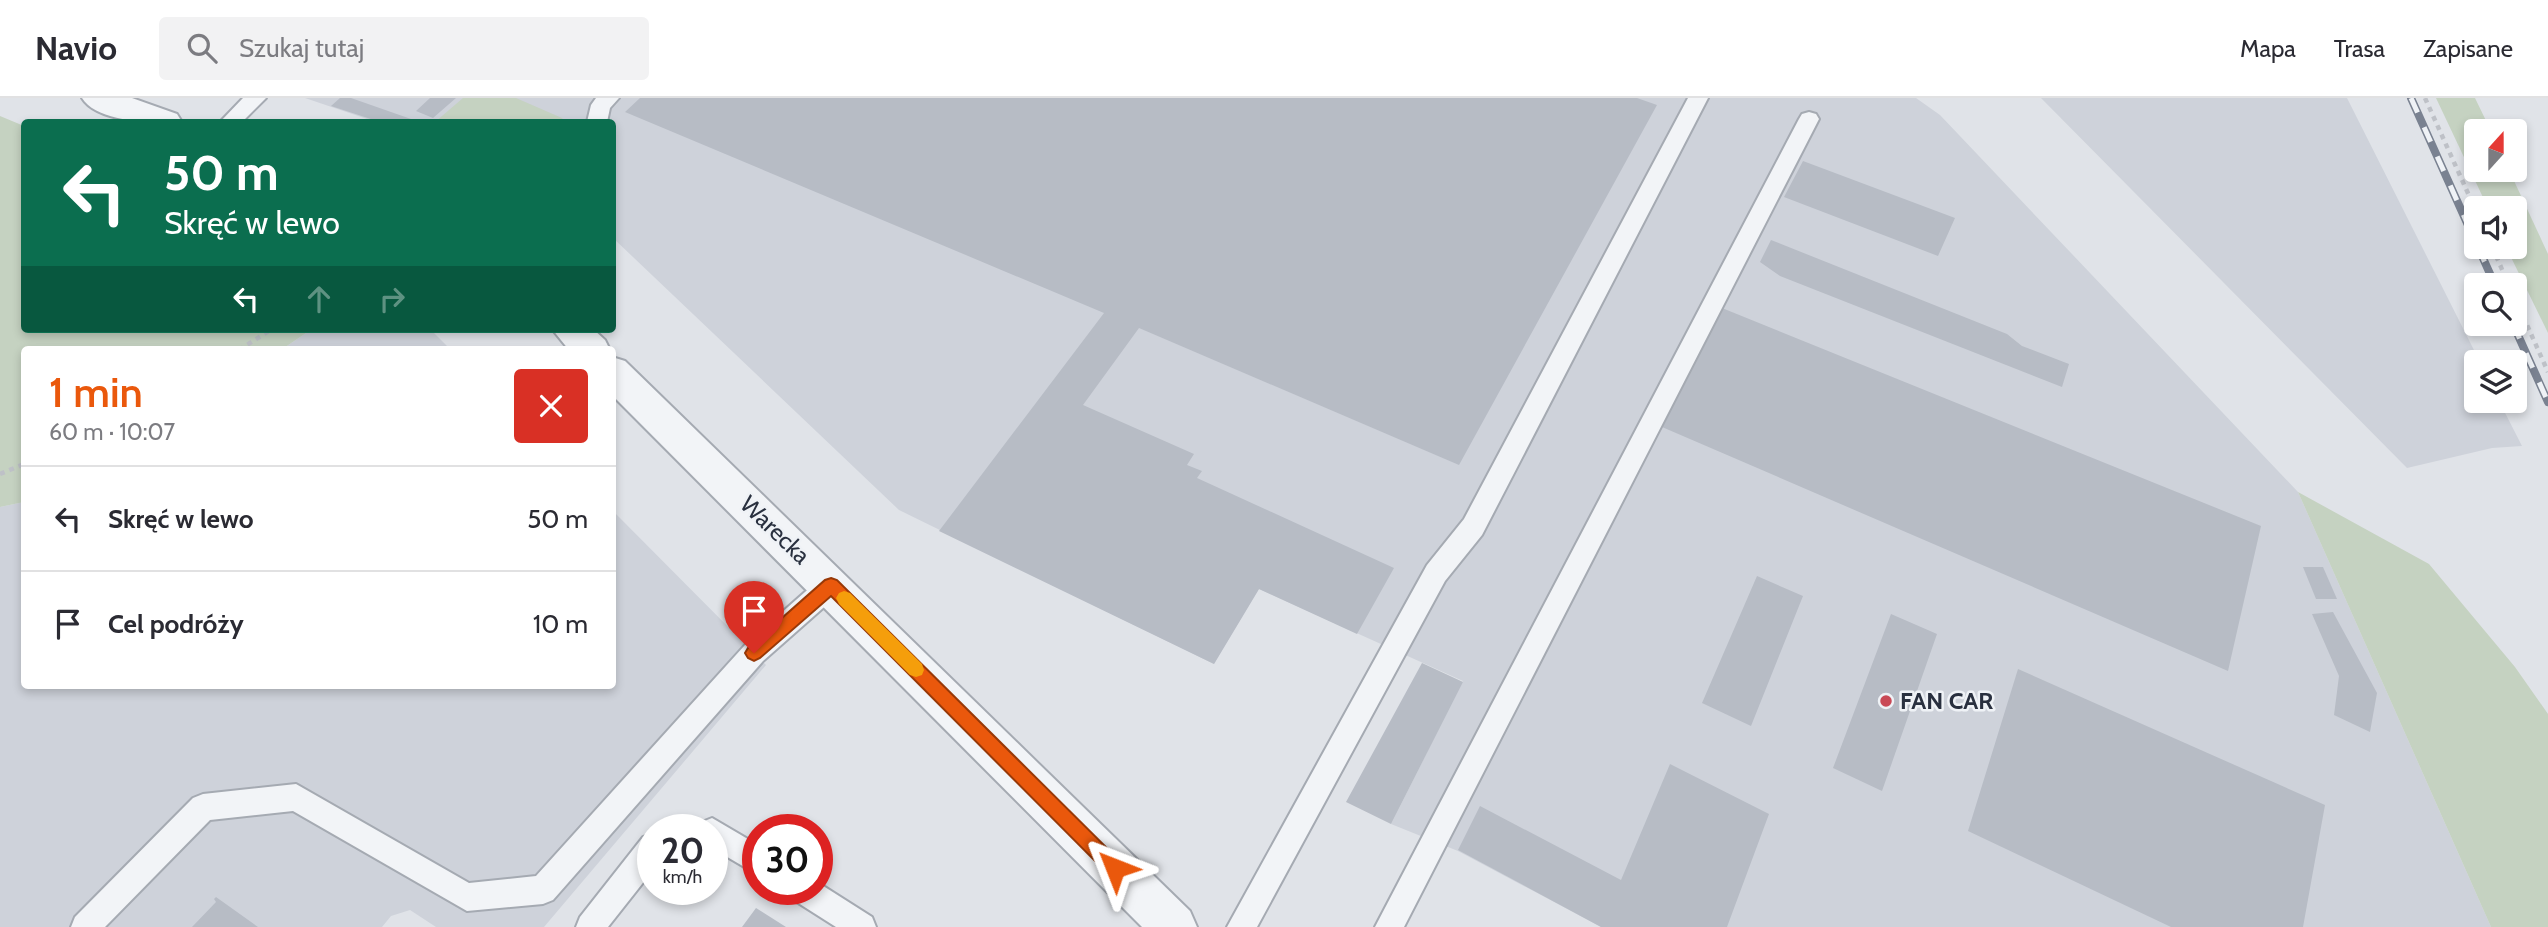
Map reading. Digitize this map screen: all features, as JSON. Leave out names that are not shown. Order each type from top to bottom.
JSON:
[{"type":"street","points":[[98,98],[158,119]]},
{"type":"street","points":[[574,333],[588,346]]},
{"type":"street","name":"Warecka","points":[[616,374],[1174,927]]},
{"type":"lane","points":[[233,119],[256,98]]},
{"type":"lane","points":[[598,119],[601,105],[608,98]]},
{"type":"lane","points":[[1241,927],[1436,573],[1473,527],[1698,98]]},
{"type":"lane","points":[[1389,927],[1809,119]]},
{"type":"lane","points":[[85,927],[203,807],[296,797],[467,897],[543,890],[754,653],[831,585]]},
{"type":"lane","points":[[590,927],[637,867]]},
{"type":"lane","points":[[828,905],[862,927]]},
{"type":"path","points":[[2425,98],[2469,196]]},
{"type":"path","points":[[2527,325],[2548,372]]},
{"type":"path","points":[[245,346],[266,333]]},
{"type":"path","points":[[0,474],[21,465]]},
{"type":"shaded area","points":[[305,98],[1916,98],[1940,115],[2298,492],[2491,927],[1601,927],[1458,851],[1391,824],[1463,681],[1259,589],[1214,664],[899,510],[616,241],[616,119],[367,119]]},
{"type":"shaded area","points":[[2041,98],[2347,98],[2464,330],[2464,336],[2467,336],[2474,350],[2464,350],[2464,413],[2505,413],[2522,446],[2492,448],[2407,468]]},
{"type":"shaded area","points":[[306,333],[434,333],[447,346],[287,346]]},
{"type":"shaded area","points":[[21,503],[21,689],[616,689],[616,514],[766,665],[544,927],[436,927],[410,910],[391,916],[382,927],[0,927],[0,507]]},
{"type":"green space","points":[[463,98],[516,98],[563,119],[438,119]]},
{"type":"green space","points":[[2436,98],[2475,98],[2485,119],[2464,119],[2464,157]]},
{"type":"green space","points":[[0,116],[21,125],[21,333],[306,333],[287,346],[21,346],[21,503],[0,507]]},
{"type":"green space","points":[[2476,182],[2515,182],[2521,196],[2482,196]]},
{"type":"green space","points":[[2527,209],[2548,254],[2548,333],[2527,290],[2527,273],[2519,273],[2512,259],[2527,259]]},
{"type":"green space","points":[[2298,492],[2429,564],[2515,667],[2548,714],[2548,927],[2491,927]]},
{"type":"building","points":[[340,98],[351,98],[411,119],[371,119],[331,106]]},
{"type":"building","points":[[430,98],[456,98],[433,118],[416,111]]},
{"type":"building","points":[[640,98],[1637,98],[1657,105],[1459,465],[1139,328],[1083,405],[1194,454],[1187,465],[1202,471],[1197,478],[1394,568],[1357,634],[1259,589],[1214,664],[939,531],[1104,313],[625,112]]},
{"type":"building","points":[[1803,161],[1955,218],[1938,256],[1784,197]]},
{"type":"building","points":[[1771,240],[2007,334],[2022,346],[2069,364],[2062,387],[1780,276],[1760,262]]},
{"type":"building","points":[[1722,308],[2261,526],[2228,671],[1662,427]]},
{"type":"building","points":[[2303,567],[2323,567],[2337,599],[2316,599]]},
{"type":"building","points":[[1757,576],[1803,596],[1751,726],[1702,703]]},
{"type":"building","points":[[2333,612],[2377,693],[2370,732],[2334,715],[2339,676],[2312,614]]},
{"type":"building","name":"FAN CAR","points":[[1891,614],[1937,634],[1882,791],[1833,768]]},
{"type":"building","points":[[1422,663],[1463,682],[1391,824],[1346,802]]},
{"type":"building","points":[[2018,669],[2325,805],[2303,927],[2171,927],[1968,831]]},
{"type":"building","points":[[1670,764],[1769,814],[1727,927],[1601,927],[1458,850],[1480,806],[1621,880]]},
{"type":"building","points":[[216,897],[258,927],[192,927],[216,902]]},
{"type":"building","points":[[756,908],[786,927],[742,927]]},
{"type":"railway","points":[[2411,98],[2464,216]]},
{"type":"railway","points":[[2483,259],[2490,273]]},
{"type":"railway","points":[[2518,336],[2548,402]]},
{"type":"slow traffic","points":[[844,598],[916,670]]},
{"type":"place","name":"FAN CAR","points":[[1886,701]]},
{"type":"route","points":[[754,653],[831,585],[1115,868]]}]
